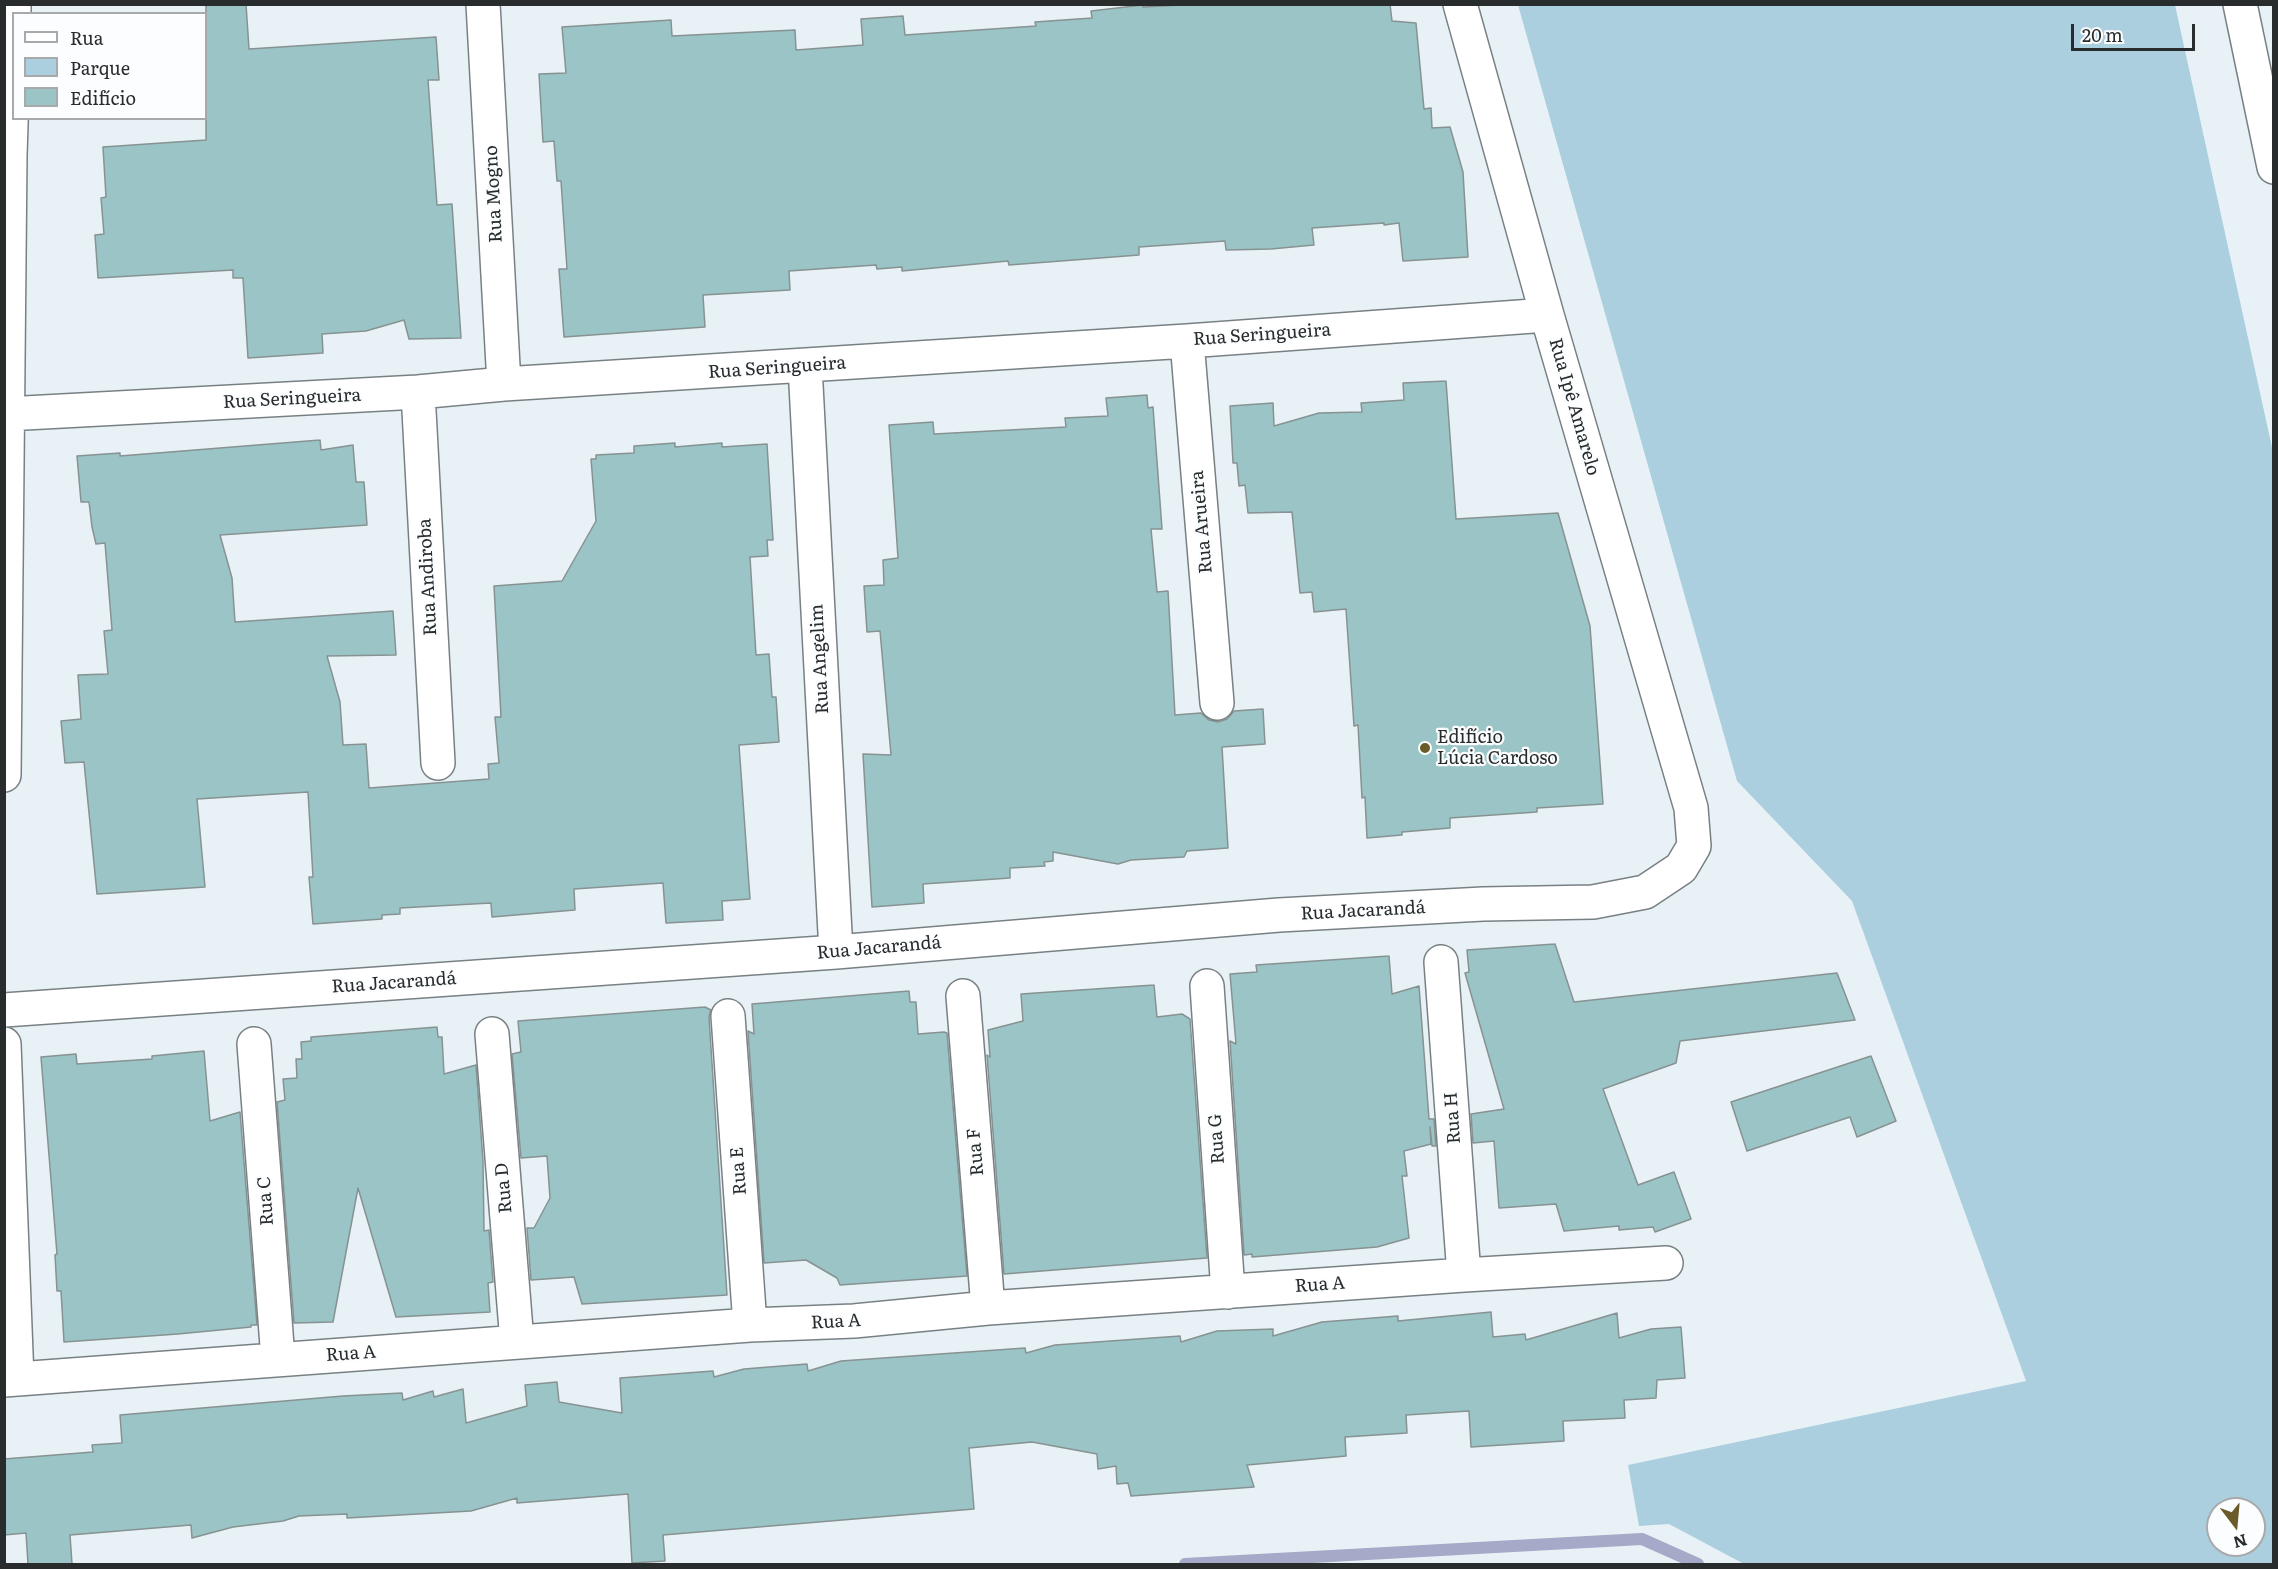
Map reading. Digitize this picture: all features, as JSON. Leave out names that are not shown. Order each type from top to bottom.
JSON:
[{"type":"street","name":"Rua Mogno","points":[[483,4],[504,384]]},
{"type":"street","name":"Rua Ipê Amarelo","points":[[1460,4],[1547,315],[1691,808]]},
{"type":"street","points":[[2240,4],[2274,167]]},
{"type":"street","points":[[4,775],[6,414],[12,82]]},
{"type":"street","name":"Rua Seringueira","points":[[6,414],[418,392],[504,384],[1187,341],[1547,315]]},
{"type":"street","name":"Rua Arueira","points":[[1187,341],[1217,703]]},
{"type":"street","name":"Rua Angelim","points":[[805,366],[836,952]]},
{"type":"street","name":"Rua Andiroba","points":[[418,392],[438,763]]},
{"type":"street","name":"Rua Jacarandá","points":[[4,1010],[836,952],[1279,915],[1483,904],[1593,902],[1645,892],[1681,868],[1694,846],[1691,808]]},
{"type":"street","name":"Rua H","points":[[1442,962],[1464,1275]]},
{"type":"street","name":"Rua G","points":[[1207,986],[1228,1292]]},
{"type":"street","name":"Rua F","points":[[963,996],[988,1308]]},
{"type":"street","name":"Rua E","points":[[728,1016],[750,1325]]},
{"type":"street","name":"Rua D","points":[[492,1034],[517,1342]]},
{"type":"street","points":[[4,1044],[11,1379]]},
{"type":"street","name":"Rua C","points":[[254,1044],[278,1359]]},
{"type":"street","name":"Rua A","points":[[11,1379],[750,1325],[854,1322],[988,1308],[1666,1263]]},
{"type":"green space","points":[[1518,5],[2175,5],[2273,452],[2273,1564],[1744,1564],[1669,1524],[1639,1526],[1628,1465],[2026,1381],[1852,901],[1737,781]]},
{"type":"building","points":[[206,4],[246,4],[249,49],[436,37],[439,80],[428,80],[437,205],[452,204],[461,338],[409,339],[404,320],[366,331],[322,334],[323,353],[248,358],[243,278],[233,278],[233,270],[98,278],[95,235],[104,234],[101,198],[106,197],[103,147],[206,140]]},
{"type":"building","points":[[1203,4],[1390,4],[1392,21],[1416,23],[1424,109],[1431,108],[1432,128],[1450,127],[1463,172],[1468,257],[1403,261],[1399,223],[1384,225],[1384,223],[1312,228],[1314,245],[1271,249],[1226,250],[1225,241],[1139,247],[1139,255],[1009,265],[1008,261],[902,271],[902,267],[877,269],[876,265],[789,271],[790,290],[703,295],[705,327],[564,337],[559,269],[567,269],[561,181],[557,181],[554,141],[543,142],[539,74],[566,73],[562,27],[671,20],[672,36],[795,30],[796,50],[863,45],[861,19],[903,16],[905,35],[1036,26],[1035,22],[1092,18],[1091,11],[1143,5],[1143,7]]},
{"type":"building","points":[[1446,381],[1456,519],[1558,513],[1590,626],[1603,804],[1537,808],[1537,812],[1450,818],[1450,828],[1367,838],[1365,797],[1362,798],[1358,725],[1354,726],[1346,609],[1314,612],[1312,592],[1300,593],[1292,512],[1248,513],[1245,485],[1239,486],[1237,463],[1233,463],[1230,406],[1273,403],[1274,426],[1319,413],[1362,412],[1361,403],[1404,400],[1403,383]]},
{"type":"building","points":[[1147,395],[1148,408],[1153,407],[1162,529],[1151,529],[1157,592],[1168,591],[1175,715],[1201,713],[1209,720],[1218,722],[1227,719],[1234,711],[1263,709],[1265,744],[1222,747],[1228,848],[1187,851],[1184,857],[1131,860],[1118,864],[1053,852],[1053,861],[1044,862],[1045,866],[1010,868],[1010,878],[923,884],[924,903],[872,907],[863,754],[891,755],[880,631],[867,632],[864,586],[884,585],[883,560],[898,558],[889,425],[933,422],[934,434],[1066,427],[1065,418],[1108,416],[1106,398]]},
{"type":"building","points":[[320,440],[321,450],[353,445],[356,482],[364,482],[367,525],[220,535],[232,578],[235,622],[393,611],[396,655],[327,656],[340,702],[343,745],[366,744],[369,788],[489,779],[488,764],[499,763],[495,717],[501,717],[494,586],[562,581],[596,521],[591,459],[596,459],[596,455],[634,453],[634,446],[675,443],[675,447],[722,443],[722,447],[767,444],[773,540],[767,540],[768,556],[750,557],[756,655],[769,654],[772,697],[776,697],[779,742],[739,745],[750,899],[722,901],[723,920],[666,923],[663,883],[574,889],[575,910],[492,917],[491,903],[400,908],[400,914],[382,915],[382,919],[313,924],[309,877],[313,877],[308,792],[197,799],[205,887],[97,894],[84,762],[65,763],[61,721],[81,719],[78,675],[108,674],[104,631],[112,630],[105,543],[96,544],[89,502],[81,502],[77,456],[120,453],[120,456]]},
{"type":"building","points":[[1555,944],[1574,1002],[1837,973],[1855,1020],[1680,1041],[1676,1063],[1603,1089],[1638,1185],[1674,1172],[1691,1219],[1655,1232],[1653,1227],[1619,1230],[1619,1226],[1564,1231],[1556,1204],[1499,1208],[1494,1141],[1473,1143],[1471,1114],[1504,1109],[1465,973],[1469,972],[1467,950]]},
{"type":"building","points":[[1389,956],[1392,994],[1419,986],[1429,1119],[1434,1119],[1436,1146],[1432,1146],[1430,1127],[1431,1144],[1404,1151],[1407,1176],[1402,1176],[1409,1238],[1377,1247],[1252,1257],[1252,1254],[1244,1255],[1230,1041],[1236,1044],[1230,974],[1257,972],[1256,965]]},
{"type":"building","points":[[1154,985],[1157,1017],[1182,1014],[1190,1019],[1207,1258],[1004,1274],[987,1055],[990,1057],[988,1030],[1023,1021],[1021,994]]},
{"type":"building","points":[[909,991],[910,1002],[916,1002],[918,1034],[947,1033],[967,1276],[840,1285],[837,1278],[806,1260],[764,1263],[748,1031],[754,1034],[752,1004]]},
{"type":"building","points":[[705,1007],[711,1010],[709,1017],[727,1295],[582,1304],[574,1277],[531,1280],[527,1228],[534,1228],[550,1198],[547,1156],[521,1158],[512,1054],[521,1052],[518,1021]]},
{"type":"building","points":[[437,1027],[438,1037],[442,1037],[444,1074],[476,1065],[483,1161],[484,1231],[489,1230],[493,1282],[488,1283],[490,1312],[396,1317],[358,1188],[333,1322],[294,1323],[277,1102],[285,1100],[283,1079],[297,1078],[296,1059],[302,1059],[301,1042],[311,1041],[311,1037]]},
{"type":"building","points":[[204,1051],[210,1121],[240,1112],[257,1325],[178,1334],[64,1342],[61,1291],[57,1291],[55,1255],[57,1254],[41,1057],[76,1054],[77,1064],[152,1059],[152,1056]]},
{"type":"building","points":[[1871,1056],[1896,1121],[1857,1137],[1850,1117],[1747,1151],[1731,1102]]},
{"type":"building","points":[[1491,1312],[1493,1337],[1525,1334],[1526,1340],[1617,1313],[1619,1338],[1651,1329],[1681,1327],[1685,1378],[1657,1380],[1656,1398],[1624,1400],[1625,1418],[1563,1421],[1564,1441],[1471,1447],[1469,1411],[1406,1415],[1407,1433],[1345,1437],[1346,1456],[1247,1465],[1254,1487],[1131,1496],[1128,1483],[1117,1484],[1116,1466],[1098,1469],[1097,1454],[1032,1442],[969,1448],[974,1509],[663,1535],[665,1561],[632,1563],[628,1494],[517,1503],[517,1498],[471,1511],[347,1518],[347,1514],[299,1516],[283,1521],[233,1527],[192,1538],[191,1525],[70,1535],[72,1564],[28,1564],[26,1533],[4,1535],[4,1459],[93,1452],[92,1445],[122,1443],[120,1415],[343,1396],[402,1393],[403,1400],[433,1391],[434,1397],[463,1389],[466,1423],[527,1406],[525,1385],[557,1382],[559,1402],[622,1413],[620,1378],[713,1371],[714,1377],[744,1369],[807,1364],[808,1371],[841,1361],[1025,1348],[1026,1353],[1055,1345],[1180,1336],[1181,1342],[1217,1331],[1273,1329],[1273,1336],[1322,1322],[1398,1316],[1398,1321]]},
{"type":"waterway","points":[[1185,1564],[1642,1539],[1698,1564]]},
{"type":"place","name":"Edifício Lúcia Cardoso","points":[[1425,748]]}]
